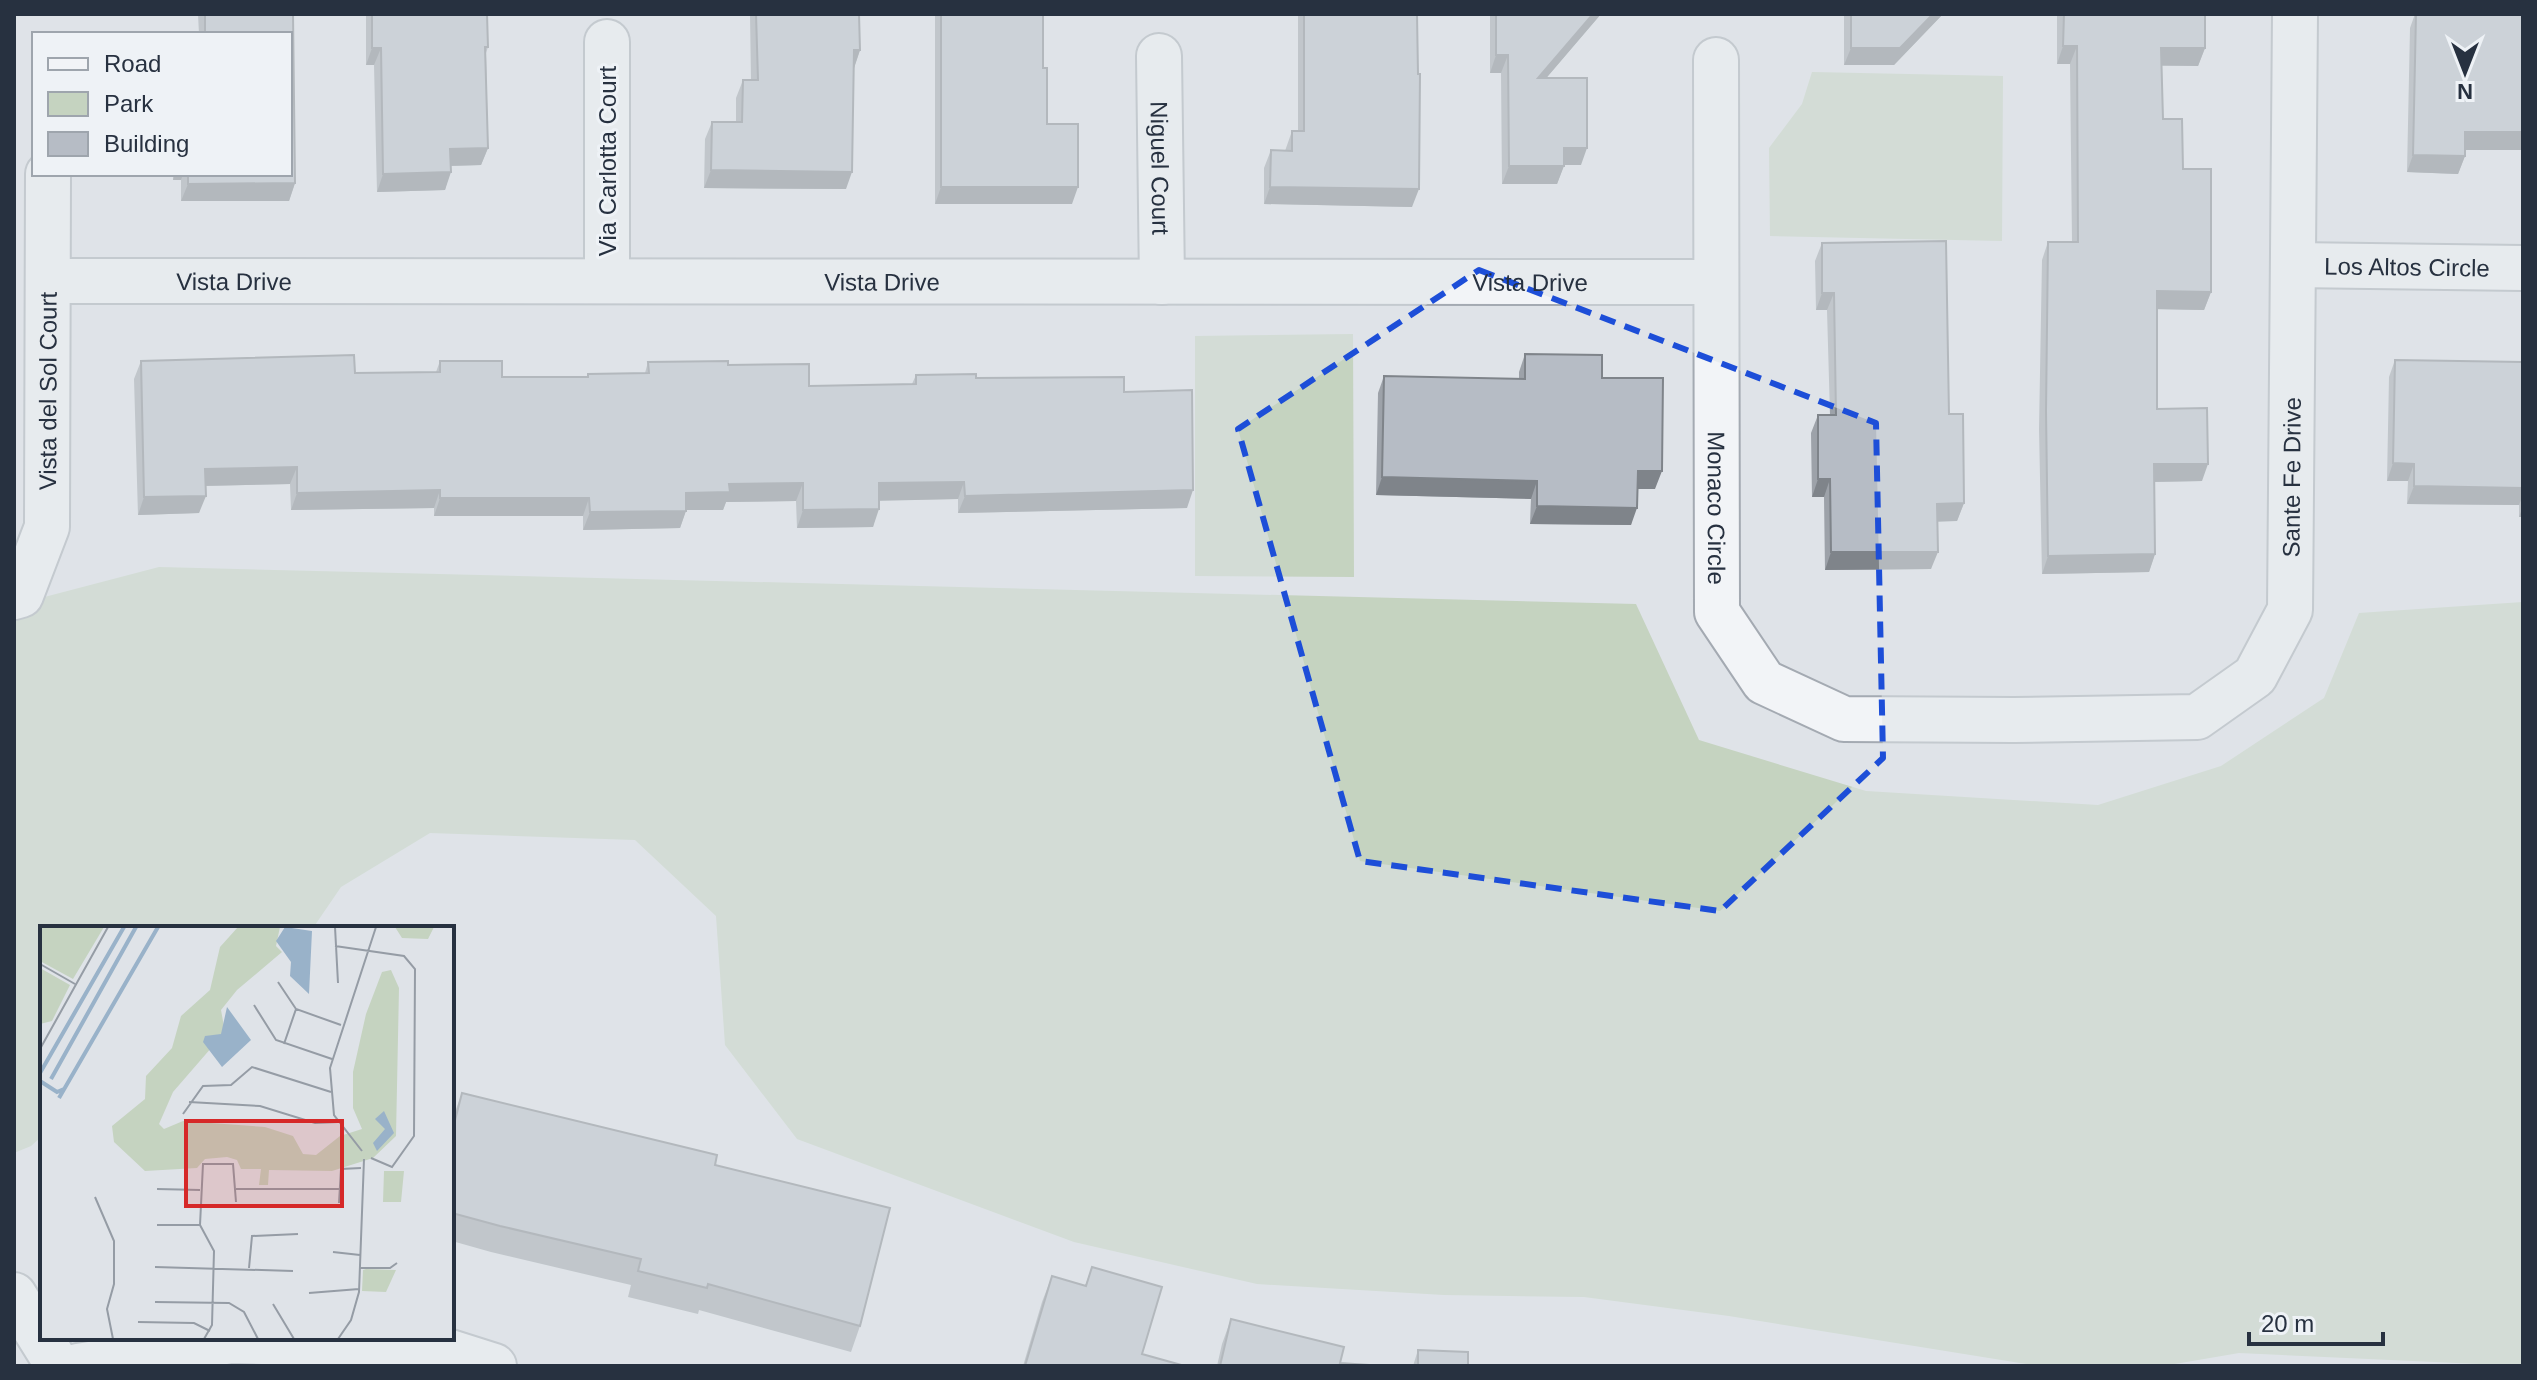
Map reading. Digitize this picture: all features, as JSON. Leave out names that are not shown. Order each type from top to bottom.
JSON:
[{"type":"street","name":"Sante Fe Drive","points":[[2014,720],[2197,717],[2255,676],[2290,610],[2295,14]]},
{"type":"street","name":"Via Carlotta Court","points":[[607,42],[607,281]]},
{"type":"street","name":"Niguel Court","points":[[1159,56],[1162,282]]},
{"type":"street","name":"Monaco Circle","points":[[1716,60],[1717,612],[1764,682],[1844,719],[2014,720]]},
{"type":"street","name":"Vista del Sol Court","points":[[14,597],[21,595],[47,527],[48,176]]},
{"type":"street","name":"Los Altos Circle","points":[[2293,265],[2523,268]]},
{"type":"street","name":"Vista Drive","points":[[48,281],[1716,282]]},
{"type":"street","points":[[14,1295],[40,1337]]},
{"type":"street","points":[[42,1340],[58,1366]]},
{"type":"street","points":[[78,1366],[231,1341],[434,1347],[494,1366]]},
{"type":"highlighted area","points":[[1479,270],[1876,423],[1883,758],[1720,911],[1360,861],[1238,429]]},
{"type":"green space","points":[[1812,72],[2003,76],[2002,241],[1770,236],[1769,148],[1802,104]]},
{"type":"green space","points":[[1353,334],[1354,577],[1195,576],[1195,336]]},
{"type":"green space","points":[[159,567],[1636,604],[1699,740],[1866,791],[2098,805],[2221,766],[2324,698],[2359,613],[2523,602],[2523,1366],[2239,1353],[2163,1366],[2038,1366],[1729,1316],[1584,1297],[1444,1295],[1257,1284],[1074,1242],[797,1139],[725,1045],[716,916],[635,840],[430,833],[341,887],[314,926],[40,926],[40,1138],[31,1146],[14,1153],[14,605]]},
{"type":"building","points":[[205,14],[293,14],[295,183],[188,184],[188,176],[292,176],[292,32],[205,32]]},
{"type":"building","points":[[372,14],[487,14],[488,148],[450,149],[451,172],[383,174],[381,48],[372,48]]},
{"type":"building","points":[[756,14],[859,14],[860,50],[854,50],[852,172],[711,170],[712,122],[742,122],[743,80],[758,80]]},
{"type":"building","points":[[941,14],[1043,14],[1047,124],[1078,124],[1078,187],[941,187]]},
{"type":"building","points":[[1304,14],[1417,14],[1419,189],[1270,187],[1271,150],[1292,151],[1292,131],[1304,131]]},
{"type":"building","points":[[1496,14],[1593,14],[1538,78],[1587,78],[1587,148],[1564,148],[1564,166],[1509,166],[1508,55],[1496,55]]},
{"type":"building","points":[[1851,14],[1933,14],[1900,48],[1851,48]]},
{"type":"building","points":[[2064,14],[2205,14],[2205,48],[2161,48],[2163,119],[2182,119],[2183,169],[2211,169],[2211,292],[2157,291],[2157,409],[2207,408],[2208,464],[2154,464],[2155,554],[2048,556],[2048,242],[2078,242],[2077,46],[2063,46]]},
{"type":"building","points":[[2416,14],[2522,14],[2523,132],[2465,132],[2465,156],[2413,155]]},
{"type":"building","points":[[1946,241],[1949,414],[1963,414],[1964,503],[1937,504],[1938,552],[1831,552],[1830,479],[1818,479],[1818,415],[1836,415],[1834,293],[1822,293],[1822,243]]},
{"type":"building","points":[[1525,354],[1602,355],[1602,378],[1663,378],[1662,471],[1638,471],[1637,508],[1537,506],[1537,481],[1382,477],[1384,376],[1525,379]]},
{"type":"building","points":[[354,355],[355,373],[440,372],[440,361],[502,361],[502,377],[649,373],[648,362],[809,364],[809,386],[916,384],[916,375],[976,374],[976,378],[1124,377],[1124,392],[1192,390],[1193,490],[965,496],[964,482],[879,483],[879,509],[803,510],[803,483],[729,484],[730,492],[686,493],[686,511],[590,512],[589,498],[440,498],[440,490],[297,493],[297,467],[205,469],[206,496],[144,497],[141,361]]},
{"type":"building","points":[[2395,360],[2523,362],[2523,488],[2414,486],[2414,464],[2393,463]]},
{"type":"building","points":[[462,1093],[717,1155],[715,1165],[890,1208],[860,1326],[708,1284],[707,1288],[638,1271],[641,1259],[454,1214],[454,1124]]},
{"type":"building","points":[[1092,1267],[1162,1287],[1142,1354],[1185,1366],[1025,1366],[1052,1276],[1086,1286]]},
{"type":"building","points":[[1231,1319],[1344,1347],[1340,1363],[1384,1366],[1220,1366]]},
{"type":"building","points":[[1418,1350],[1468,1352],[1468,1366],[1418,1366]]}]
